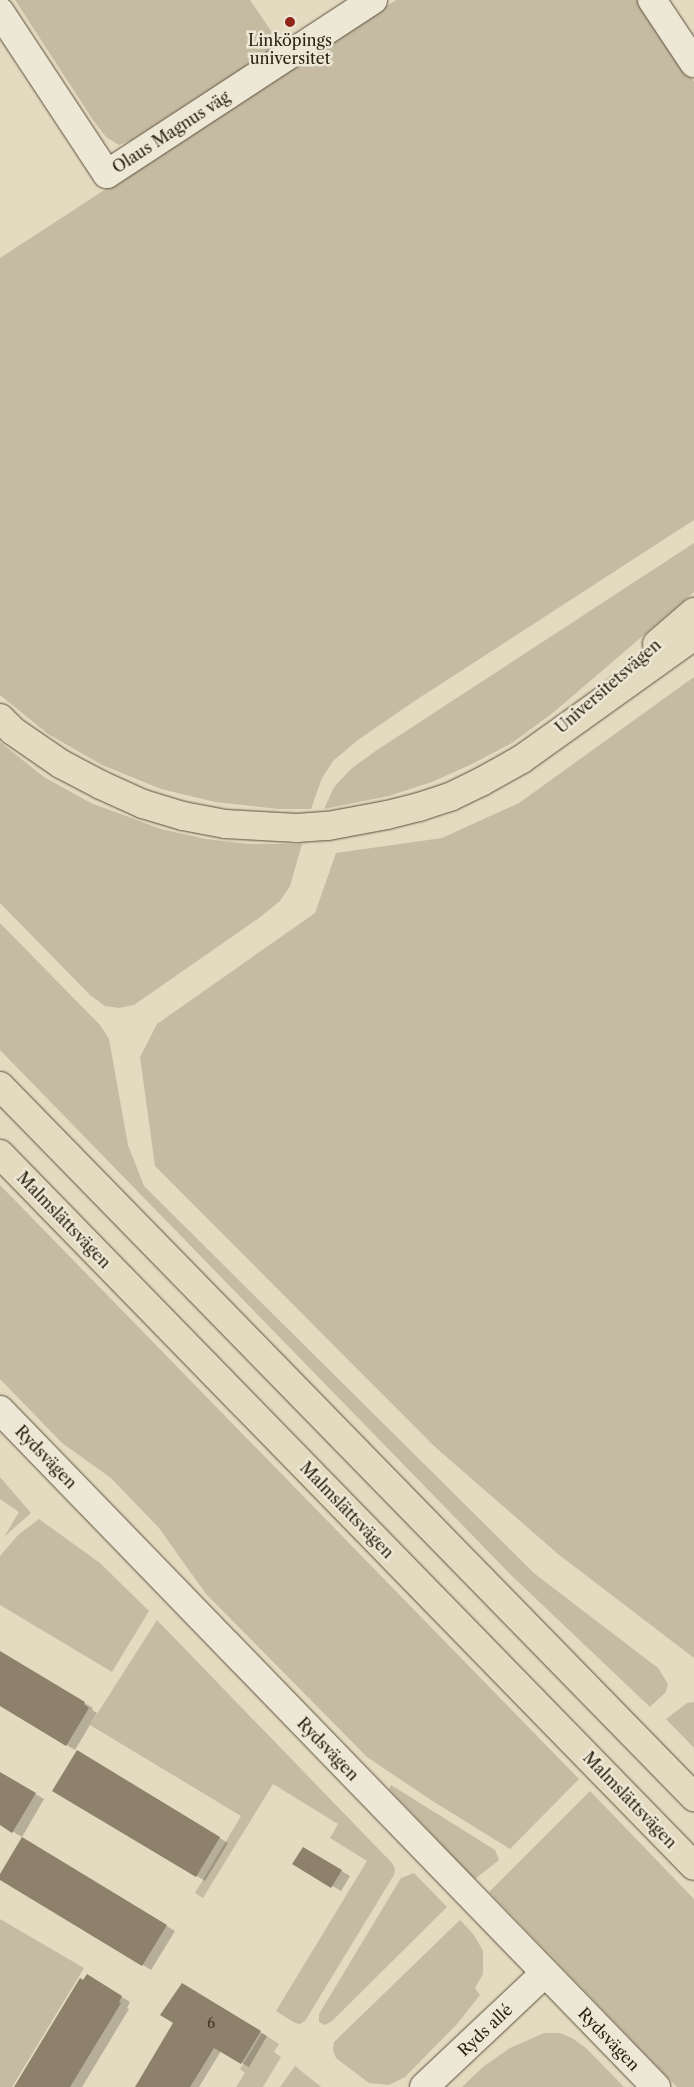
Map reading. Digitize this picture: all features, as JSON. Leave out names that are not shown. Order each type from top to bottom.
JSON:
[{"type":"main road","name":"Universitetsvägen","points":[[522,759],[694,612]]},
{"type":"main road","name":"Universitetsvägen","points":[[0,718],[13,730],[61,764],[143,804],[183,816],[225,824],[297,828],[356,821],[387,815],[450,797],[522,759],[694,636]]},
{"type":"main road","points":[[0,1086],[694,1797]]},
{"type":"main road","name":"Malmslättsvägen","points":[[0,1154],[694,1866]]},
{"type":"street","name":"Olaus Magnus väg","points":[[0,12],[107,174],[373,0]]},
{"type":"street","points":[[652,0],[694,63]]},
{"type":"street","name":"Rydsvägen","points":[[0,1410],[656,2087]]},
{"type":"street","name":"Ryds allé","points":[[424,2087],[544,1972]]},
{"type":"shaded area","points":[[15,0],[250,0],[280,44],[132,140],[119,145],[106,137],[93,120]]},
{"type":"shaded area","points":[[396,0],[638,0],[694,82],[694,520],[413,702],[358,740],[333,761],[322,778],[311,809],[278,809],[215,802],[161,789],[102,765],[48,734],[0,695],[0,258]]},
{"type":"shaded area","points":[[694,543],[694,592],[554,712],[512,743],[432,782],[389,796],[324,809],[334,787],[352,768],[377,750]]},
{"type":"shaded area","points":[[694,677],[694,1658],[558,1554],[434,1446],[155,1166],[140,1057],[157,1024],[315,913],[336,853],[442,838],[519,803]]},
{"type":"shaded area","points":[[0,742],[44,777],[91,803],[161,829],[206,839],[249,844],[302,844],[290,886],[280,901],[259,918],[134,1005],[119,1008],[105,1006],[90,995],[0,903]]},
{"type":"shaded area","points":[[0,923],[100,1025],[109,1039],[128,1145],[144,1186],[535,1574],[658,1668],[668,1684],[666,1692],[650,1707],[512,1576],[0,1050]]},
{"type":"shaded area","points":[[0,1185],[579,1779],[510,1849],[431,1800],[367,1757],[206,1594],[159,1528],[111,1478],[62,1443],[0,1379]]},
{"type":"shaded area","points":[[0,1477],[31,1513],[4,1537],[19,1512],[0,1499]]},
{"type":"shaded area","points":[[39,1519],[100,1563],[149,1611],[112,1672],[0,1605],[0,1556],[18,1535]]},
{"type":"shaded area","points":[[157,1620],[395,1868],[394,1875],[305,2021],[300,2024],[295,2023],[276,2011],[367,1861],[330,1838],[338,1824],[273,1784],[203,1898],[195,1893],[241,1816],[90,1725]]},
{"type":"shaded area","points":[[694,1702],[694,1748],[666,1719],[687,1703]]},
{"type":"shaded area","points":[[391,1785],[495,1850],[499,1860],[475,1879],[389,1789]]},
{"type":"shaded area","points":[[590,1791],[694,1899],[694,2087],[677,2087],[489,1892]]},
{"type":"shaded area","points":[[414,1873],[447,1907],[332,2021],[325,2025],[319,2022],[319,2014],[401,1878]]},
{"type":"shaded area","points":[[0,1919],[84,1968],[12,2087],[0,2087]]},
{"type":"shaded area","points":[[460,1920],[474,1935],[483,1951],[483,1974],[475,1988],[480,1995],[457,2024],[405,2077],[389,2085],[369,2083],[336,2058],[333,2050],[334,2042]]},
{"type":"shaded area","points":[[262,2033],[279,2044],[274,2052],[281,2057],[263,2087],[236,2087],[245,2073],[240,2069]]},
{"type":"shaded area","points":[[544,2033],[560,2033],[572,2038],[586,2048],[624,2087],[462,2087],[483,2067],[510,2048]]},
{"type":"shaded area","points":[[295,2066],[321,2087],[280,2087]]},
{"type":"building","points":[[0,1651],[85,1702],[84,1704],[89,1708],[66,1746],[0,1706]]},
{"type":"building","points":[[77,1750],[220,1837],[196,1877],[52,1791]]},
{"type":"building","points":[[0,1772],[36,1793],[12,1833],[0,1825]]},
{"type":"building","points":[[22,1837],[167,1925],[142,1966],[0,1880],[0,1874]]},
{"type":"building","points":[[303,1847],[342,1870],[331,1888],[292,1864]]},
{"type":"building","points":[[87,1974],[122,1996],[119,2002],[121,2003],[70,2087],[14,2087],[80,1978],[83,1980]]},
{"type":"building","points":[[182,1983],[261,2031],[241,2064],[214,2048],[190,2087],[135,2087],[173,2023],[160,2015]]},
{"type":"place","name":"Linköpings universitet","points":[[290,22]]}]
